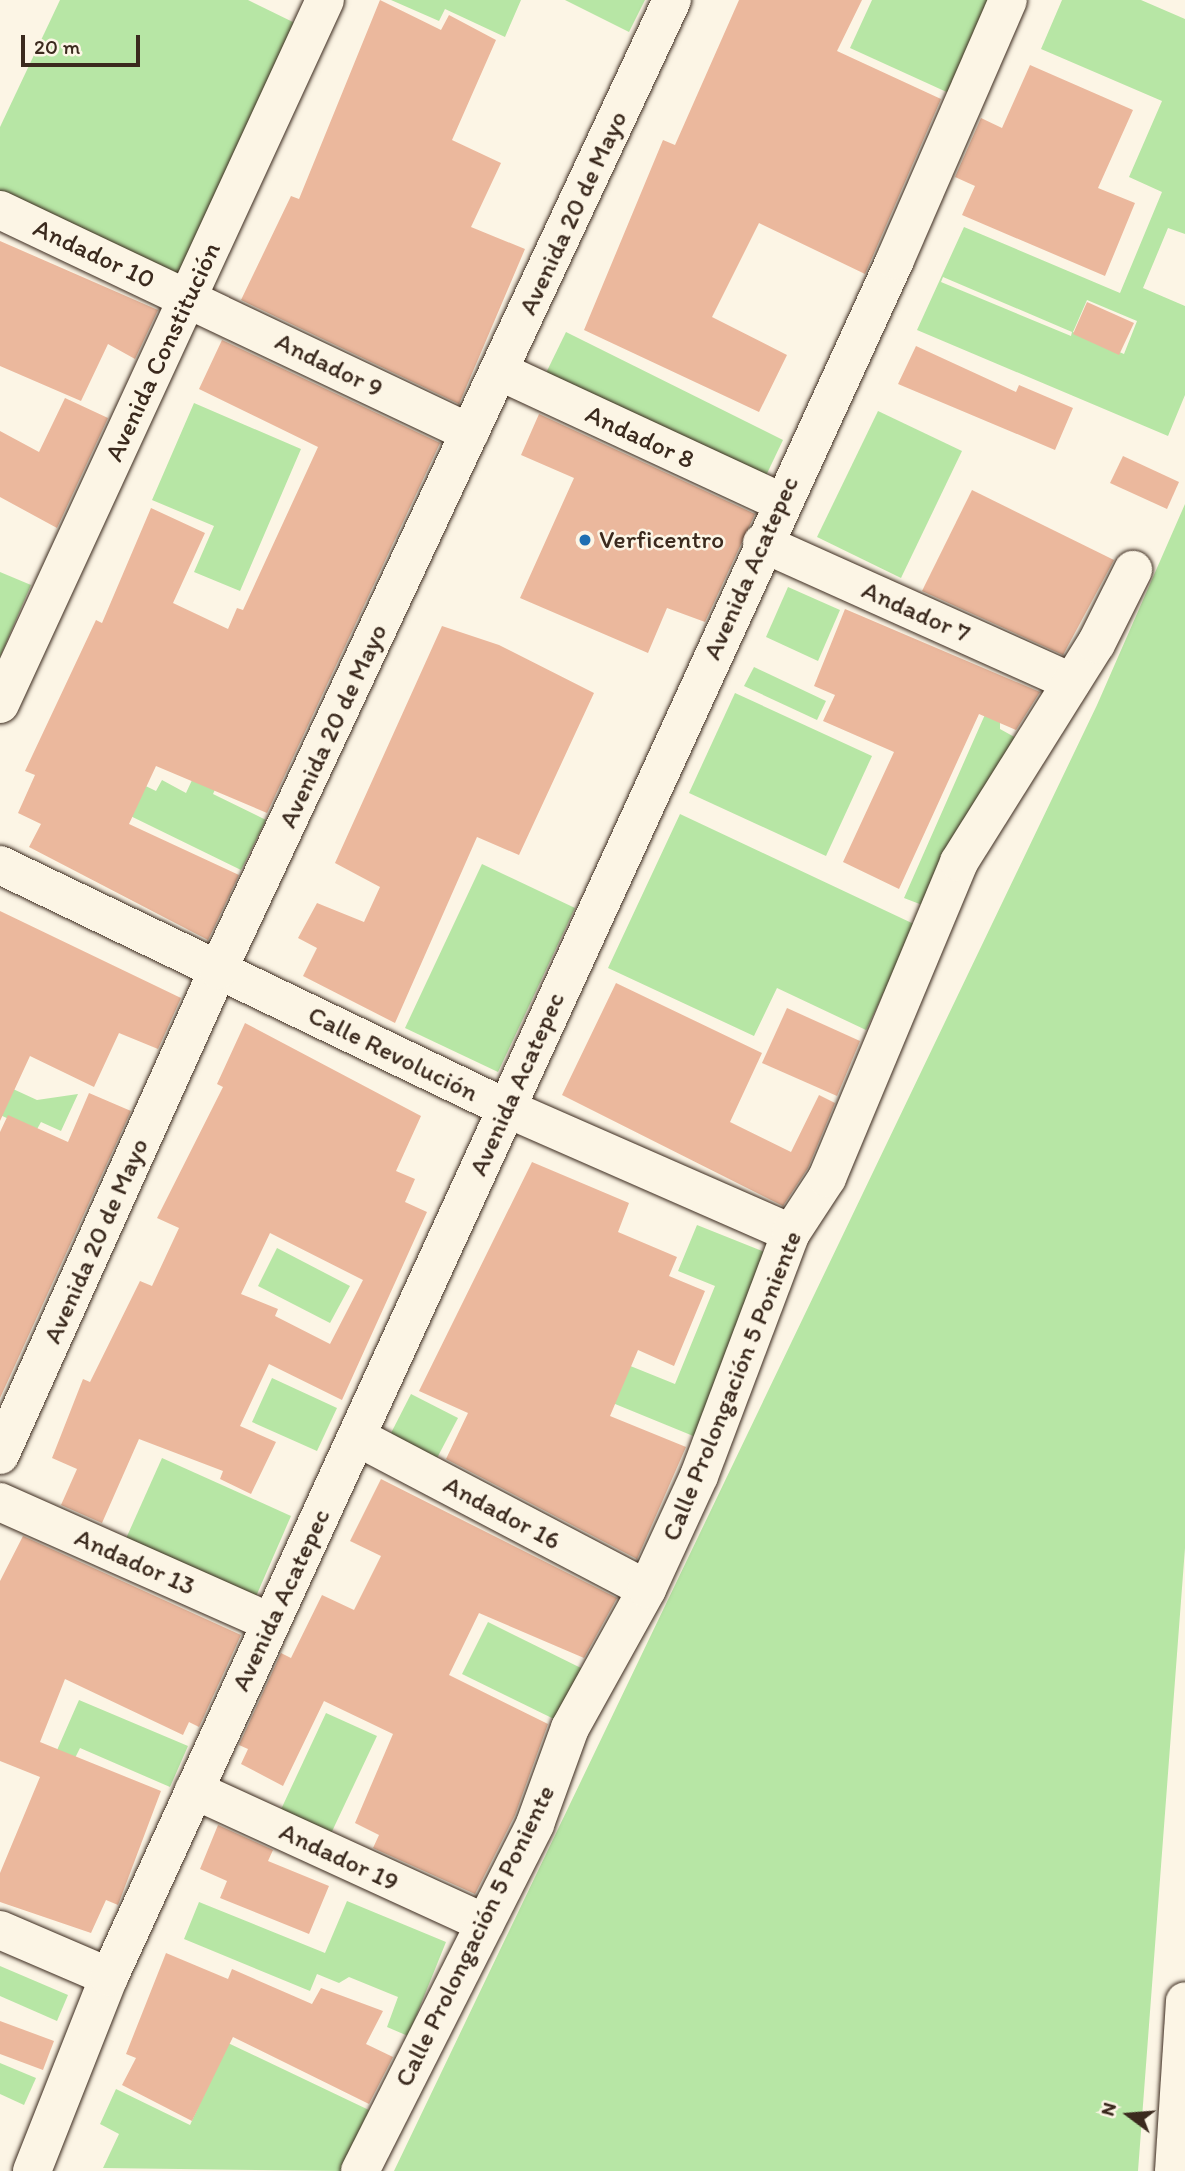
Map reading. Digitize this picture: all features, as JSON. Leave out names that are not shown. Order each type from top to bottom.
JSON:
[{"type":"street","name":"Avenida Constitución","points":[[0,704],[325,0]]},
{"type":"street","name":"Avenida 20 de Mayo","points":[[0,1455],[218,970],[672,0]]},
{"type":"street","name":"Avenida Acatepec","points":[[32,2171],[109,1977],[357,1437],[1008,0]]},
{"type":"street","name":"Andador 10","points":[[0,210],[188,297]]},
{"type":"street","name":"Andador 9","points":[[188,297],[470,433]]},
{"type":"street","name":"Andador 8","points":[[499,372],[780,502]]},
{"type":"street","name":"Andador 7","points":[[762,542],[1071,682]]},
{"type":"street","name":"Calle Prolongación 5 Poniente","points":[[360,2171],[535,1824],[570,1728],[647,1589],[699,1476],[792,1233],[827,1178],[959,862],[1071,682],[1132,570]]},
{"type":"street","name":"Calle Revolución","points":[[0,865],[506,1108],[792,1233]]},
{"type":"street","name":"Andador 16","points":[[357,1437],[647,1589]]},
{"type":"street","name":"Andador 13","points":[[0,1502],[271,1622]]},
{"type":"street","name":"Andador 19","points":[[194,1790],[485,1923]]},
{"type":"street","points":[[0,1930],[109,1977]]},
{"type":"street","points":[[1174,2171],[1185,2001]]},
{"type":"green space","points":[[60,0],[248,0],[299,25],[179,278],[0,193],[0,127]]},
{"type":"green space","points":[[391,0],[521,0],[505,37],[445,9],[439,21]]},
{"type":"green space","points":[[565,0],[645,0],[629,32]]},
{"type":"green space","points":[[872,0],[993,0],[951,94],[850,48]]},
{"type":"green space","points":[[1062,0],[1141,0],[1185,19],[1185,234],[1168,228],[1143,288],[1185,306],[1185,395],[1168,436],[917,330],[964,227],[1120,293],[1162,192],[1129,177],[1162,101],[1041,49]],"holes":[[[943,277],[1072,332],[1071,336],[941,282]],[[1087,300],[1137,321],[1124,354],[1073,332]]]},
{"type":"green space","points":[[566,332],[783,440],[762,484],[545,375]]},
{"type":"green space","points":[[194,403],[301,449],[240,591],[194,572],[214,526],[152,500]]},
{"type":"green space","points":[[878,411],[962,451],[901,578],[817,537]]},
{"type":"green space","points":[[1185,504],[1185,1548],[1138,2171],[394,2171],[1097,705]]},
{"type":"green space","points":[[0,572],[31,585],[0,657]]},
{"type":"green space","points":[[788,587],[840,610],[818,661],[766,637]]},
{"type":"green space","points":[[754,667],[826,701],[817,720],[744,686]]},
{"type":"green space","points":[[735,693],[872,756],[826,856],[689,793]]},
{"type":"green space","points":[[987,710],[1000,717],[1000,729],[1020,740],[930,908],[904,898]]},
{"type":"green space","points":[[200,763],[222,774],[213,794],[266,820],[241,870],[110,806],[125,776],[156,791],[162,780],[186,793]]},
{"type":"green space","points":[[680,814],[916,925],[866,1030],[777,988],[754,1036],[608,968]]},
{"type":"green space","points":[[482,864],[575,908],[498,1072],[405,1028]]},
{"type":"green space","points":[[0,1083],[37,1100],[78,1094],[61,1131],[41,1122],[36,1131],[0,1115]]},
{"type":"green space","points":[[697,1225],[777,1257],[703,1440],[598,1397],[613,1359],[675,1384],[715,1286],[678,1271]]},
{"type":"green space","points":[[277,1248],[350,1286],[330,1323],[258,1286]]},
{"type":"green space","points":[[272,1378],[337,1408],[317,1451],[252,1422]]},
{"type":"green space","points":[[411,1394],[458,1418],[436,1460],[390,1435]]},
{"type":"green space","points":[[162,1458],[291,1516],[254,1601],[124,1543]]},
{"type":"green space","points":[[488,1622],[583,1669],[558,1721],[462,1674]]},
{"type":"green space","points":[[79,1700],[188,1746],[170,1787],[80,1748],[72,1764],[54,1757]]},
{"type":"green space","points":[[326,1713],[377,1736],[327,1842],[277,1818]]},
{"type":"green space","points":[[347,1901],[446,1942],[408,2036],[387,2027],[398,1997],[349,1977],[339,1983],[317,1974],[310,1991],[184,1939],[199,1902],[325,1953]]},
{"type":"green space","points":[[0,1966],[68,1995],[57,2021],[0,1996]]},
{"type":"green space","points":[[228,2043],[371,2111],[342,2171],[103,2168],[119,2134],[100,2124],[116,2089],[190,2125]]},
{"type":"green space","points":[[0,2063],[36,2078],[24,2105],[0,2094]]},
{"type":"building","points":[[380,0],[441,30],[449,15],[496,40],[452,140],[501,163],[471,227],[525,249],[459,404],[241,300],[291,196],[299,199]]},
{"type":"building","points":[[739,0],[862,0],[837,51],[941,99],[865,274],[759,223],[712,317],[787,355],[759,412],[584,330],[663,140],[675,145]]},
{"type":"building","points":[[1030,65],[1133,110],[1098,188],[1135,203],[1105,276],[962,215],[975,186],[955,177],[981,118],[1002,128]]},
{"type":"building","points":[[0,241],[158,310],[135,359],[108,344],[81,401],[0,366]]},
{"type":"building","points":[[1087,302],[1134,323],[1119,355],[1073,334]]},
{"type":"building","points":[[222,340],[440,443],[267,813],[156,766],[129,824],[239,875],[208,940],[29,847],[41,824],[18,813],[35,775],[25,771],[96,620],[102,623],[151,508],[205,533],[173,603],[228,629],[237,608],[243,610],[318,447],[199,389]]},
{"type":"building","points":[[916,346],[1016,392],[1019,385],[1073,408],[1055,450],[898,384]]},
{"type":"building","points":[[65,398],[108,418],[57,528],[0,497],[0,431],[39,452]]},
{"type":"building","points":[[539,414],[755,514],[705,622],[667,608],[648,653],[520,598],[574,478],[521,455]]},
{"type":"building","points":[[1123,456],[1179,482],[1167,509],[1110,483]]},
{"type":"building","points":[[972,490],[1114,560],[1063,655],[922,591]]},
{"type":"building","points":[[845,609],[1040,692],[1016,730],[979,714],[899,889],[843,862],[894,752],[823,721],[835,695],[814,686]]},
{"type":"building","points":[[442,626],[499,645],[594,693],[519,855],[477,837],[395,1023],[303,976],[317,948],[298,938],[317,903],[364,922],[380,887],[335,863]]},
{"type":"building","points":[[0,911],[181,998],[158,1049],[119,1033],[94,1087],[30,1056],[0,1121]]},
{"type":"building","points":[[616,983],[762,1053],[730,1122],[791,1152],[819,1095],[835,1103],[808,1168],[783,1206],[562,1095]]},
{"type":"building","points":[[787,1008],[860,1041],[837,1096],[762,1063]]},
{"type":"building","points":[[245,1023],[421,1116],[396,1171],[415,1179],[405,1202],[427,1212],[342,1400],[269,1364],[240,1426],[276,1442],[251,1494],[220,1479],[223,1471],[139,1439],[102,1523],[61,1505],[77,1469],[52,1458],[83,1379],[90,1382],[140,1281],[152,1286],[179,1228],[157,1218],[223,1087],[217,1084]],"holes":[[[270,1233],[363,1280],[330,1344],[275,1316],[278,1309],[241,1294]]]},
{"type":"building","points":[[89,1093],[131,1111],[0,1398],[0,1132],[8,1115],[68,1142]]},
{"type":"building","points":[[532,1162],[629,1203],[618,1232],[677,1257],[669,1276],[705,1291],[674,1366],[638,1350],[610,1416],[686,1447],[637,1559],[446,1459],[468,1413],[419,1391]]},
{"type":"building","points":[[381,1479],[617,1598],[584,1658],[479,1613],[449,1675],[548,1724],[515,1815],[475,1894],[373,1848],[379,1835],[355,1823],[393,1734],[324,1701],[283,1786],[241,1764],[248,1749],[239,1745],[281,1653],[291,1658],[322,1595],[354,1610],[381,1556],[350,1541]]},
{"type":"building","points":[[23,1536],[241,1635],[199,1727],[189,1722],[183,1735],[65,1679],[40,1742],[161,1791],[118,1905],[106,1900],[91,1933],[0,1902],[0,1873],[40,1777],[0,1761],[0,1581]]},
{"type":"building","points":[[218,1825],[273,1850],[268,1861],[329,1886],[309,1934],[220,1898],[227,1881],[200,1869]]},
{"type":"building","points":[[166,1953],[228,1979],[232,1969],[312,2004],[321,1988],[383,2011],[366,2044],[393,2057],[369,2104],[233,2037],[192,2121],[122,2085],[136,2058],[126,2054]]},
{"type":"building","points":[[0,2021],[54,2041],[43,2070],[0,2054]]},
{"type":"place","name":"Verficentro","points":[[585,540]]}]
